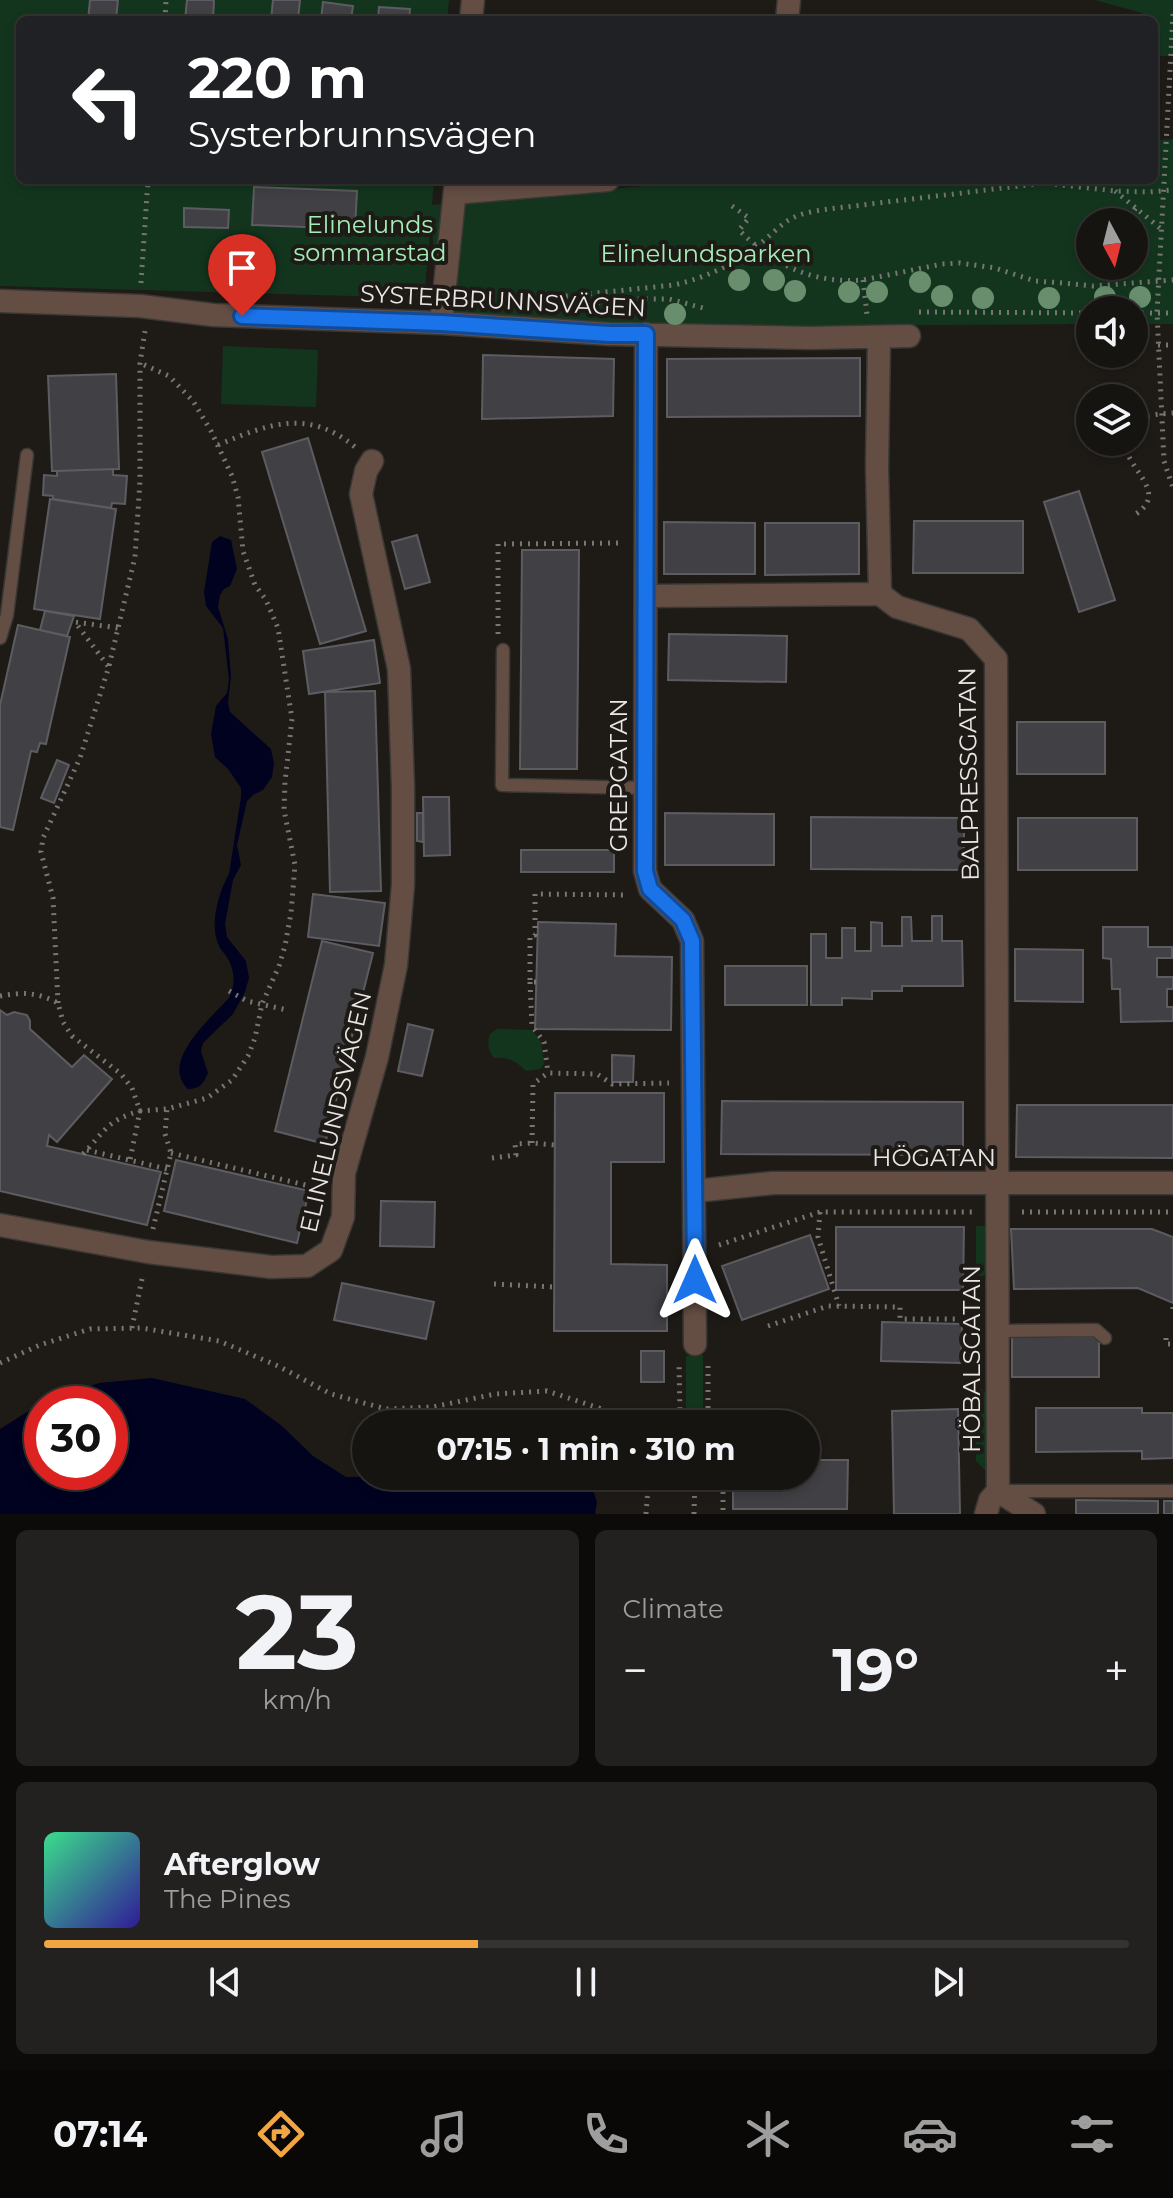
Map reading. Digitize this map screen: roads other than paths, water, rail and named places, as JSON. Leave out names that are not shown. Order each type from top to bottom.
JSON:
[{"type":"street","points":[[441,323],[456,187],[521,184]]},
{"type":"street","name":"SYSTERBRUNNSVÄGEN","points":[[0,301],[140,306],[213,315],[441,323],[609,334],[810,338],[909,336]]},
{"type":"street","name":"GREPGATAN","points":[[646,334],[645,871],[650,889],[683,920],[692,941],[695,1249],[687,1351]]},
{"type":"street","points":[[647,596],[880,594],[877,467],[879,338]]},
{"type":"street","name":"ELINELUNDSVÄGEN","points":[[0,1225],[148,1252],[271,1267],[307,1266],[331,1250],[343,1217],[344,1173],[377,1057],[396,965],[403,885],[399,669],[361,494],[366,471],[372,461]]},
{"type":"street","name":"BALPRESSGATAN","points":[[880,594],[897,607],[969,629],[996,659],[998,1184]]},
{"type":"street","name":"HÖGATAN","points":[[695,1191],[773,1183],[1173,1183]]},
{"type":"street","name":"HÖBALSGATAN","points":[[998,1184],[998,1491]]},
{"type":"street","points":[[986,1514],[990,1500],[998,1491],[1034,1514]]},
{"type":"lane","points":[[0,638],[7,615],[27,455]]},
{"type":"lane","points":[[503,650],[502,785],[645,788]]},
{"type":"lane","points":[[998,1325],[1096,1330],[1105,1338]]},
{"type":"lane","points":[[998,1491],[1173,1491]]},
{"type":"water","points":[[220,536],[231,540],[237,569],[230,586],[220,595],[218,607],[228,639],[230,712],[271,749],[274,763],[272,777],[263,790],[247,801],[237,845],[241,865],[233,880],[225,924],[227,937],[246,961],[249,978],[233,1014],[203,1043],[201,1051],[208,1073],[198,1087],[188,1089],[181,1078],[183,1054],[200,1028],[229,998],[234,982],[231,966],[216,938],[215,919],[221,890],[229,874],[241,788],[215,757],[211,734],[216,706],[227,693],[229,680],[223,628],[206,606],[204,592],[212,542]]},
{"type":"water","points":[[152,1378],[245,1399],[282,1426],[313,1456],[346,1477],[352,1477],[352,1490],[593,1490],[597,1502],[595,1514],[0,1514],[0,1429],[24,1414],[24,1490],[128,1490],[128,1386],[91,1386]]},
{"type":"park label","name":"Elinelunds sommarstad","points":[[370,239]]},
{"type":"park label","name":"Elinelundsparken","points":[[706,254]]}]
